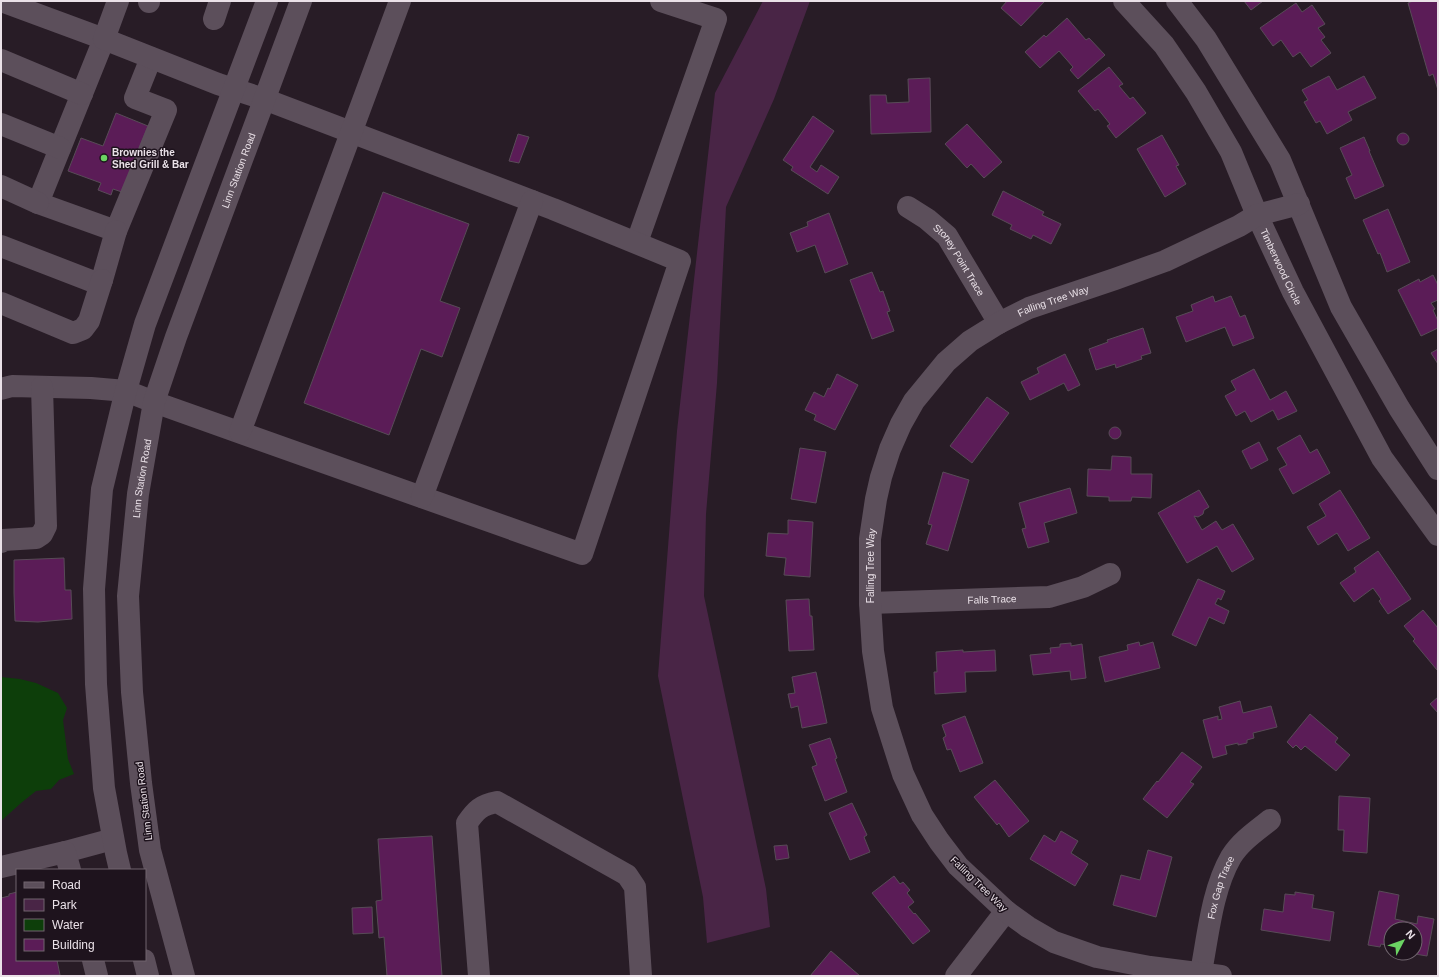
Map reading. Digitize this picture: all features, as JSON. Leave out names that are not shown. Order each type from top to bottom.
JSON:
[{"type":"street","points":[[1,1],[352,132],[532,201],[680,261],[582,554],[154,402],[126,390],[12,386],[1,389]]},
{"type":"street","points":[[38,203],[118,1]]},
{"type":"street","points":[[120,869],[104,788],[96,684],[94,589],[102,489],[126,390],[145,324],[267,1]]},
{"type":"street","name":"Linn Station Road","points":[[184,976],[150,850],[141,783],[132,692],[128,596],[138,494],[154,402],[176,337],[301,1]]},
{"type":"street","points":[[240,432],[400,1]]},
{"type":"street","points":[[636,242],[716,19],[710,8],[661,1]]},
{"type":"street","name":"Timberwood Circle","points":[[1124,1],[1164,45],[1196,92],[1231,152],[1257,215],[1293,292],[1382,458],[1438,535]]},
{"type":"street","points":[[1177,1],[1206,39],[1234,82],[1280,160],[1341,307],[1399,408],[1438,468]]},
{"type":"street","points":[[1,303],[73,333],[83,329],[89,321],[116,231],[166,110],[135,98],[152,58]]},
{"type":"street","points":[[1,60],[82,94]]},
{"type":"street","points":[[1,124],[60,148]]},
{"type":"street","points":[[1,186],[38,203],[116,231]]},
{"type":"street","points":[[422,497],[532,201]]},
{"type":"street","name":"Falling Tree Way","points":[[1211,974],[1150,967],[1097,957],[1054,942],[1028,928],[1006,911],[958,866],[939,842],[922,815],[903,774],[882,708],[873,651],[870,603],[870,539],[881,477],[890,449],[901,424],[914,402],[946,362],[970,341],[999,323],[1028,308],[1115,280],[1164,261],[1239,226],[1257,215],[1299,204]]},
{"type":"street","name":"Stoney Point Trace","points":[[908,207],[927,218],[947,236],[999,323]]},
{"type":"street","points":[[1,246],[94,282],[102,280]]},
{"type":"street","points":[[1,542],[3,540],[36,538],[42,534],[46,526],[42,387]]},
{"type":"street","name":"Falls Trace","points":[[870,603],[1049,597],[1083,587],[1110,574]]},
{"type":"street","points":[[479,976],[467,823],[476,811],[486,804],[497,802],[627,874],[635,887],[641,976]]},
{"type":"street","name":"Fox Gap Trace","points":[[1211,974],[1216,893],[1231,857],[1248,837],[1270,820]]},
{"type":"street","points":[[1,867],[67,861],[113,839]]},
{"type":"street","points":[[956,976],[1006,911]]},
{"type":"street","points":[[93,961],[97,976]]},
{"type":"street","points":[[144,961],[148,976]]},
{"type":"green space","points":[[763,1],[810,1],[774,99],[726,207],[717,383],[706,514],[704,596],[766,889],[770,927],[707,943],[703,897],[658,676],[677,431],[715,93]]},
{"type":"water","points":[[1,677],[20,679],[36,683],[58,693],[67,708],[63,720],[68,759],[74,774],[59,780],[51,789],[36,791],[1,821]]},
{"type":"building","points":[[1007,1],[1045,1],[1021,26],[1001,8]]},
{"type":"building","points":[[1244,1],[1263,1],[1251,10]]},
{"type":"building","points":[[1413,1],[1438,1],[1438,90],[1433,74],[1429,76],[1408,3]]},
{"type":"building","points":[[1296,3],[1302,12],[1312,5],[1325,24],[1318,28],[1325,37],[1321,40],[1331,53],[1311,67],[1300,52],[1293,57],[1281,40],[1273,46],[1260,28]]},
{"type":"building","points":[[1067,18],[1086,40],[1089,38],[1105,55],[1078,79],[1070,70],[1073,67],[1059,51],[1040,68],[1025,52],[1044,35],[1046,37]]},
{"type":"building","points":[[1109,67],[1123,84],[1119,86],[1130,99],[1133,97],[1146,113],[1116,138],[1107,126],[1110,124],[1098,109],[1095,111],[1078,91]]},
{"type":"building","points":[[1329,76],[1337,90],[1364,76],[1376,98],[1348,112],[1352,120],[1327,134],[1320,121],[1316,123],[1304,102],[1308,100],[1302,90]]},
{"type":"building","points":[[930,78],[931,132],[871,134],[870,95],[886,95],[887,103],[909,102],[908,79]]},
{"type":"building","name":"Brownies the Shed Grill & Bar","points":[[116,113],[148,126],[122,192],[113,189],[111,195],[98,190],[101,183],[68,171],[81,138],[103,146]]},
{"type":"building","points":[[813,116],[834,131],[810,167],[817,172],[821,165],[839,177],[828,194],[791,170],[793,167],[783,160]]},
{"type":"building","points":[[967,124],[1002,162],[984,178],[971,164],[967,168],[945,144]]},
{"type":"building","points":[[1401,133],[1405,133],[1409,139],[1405,145],[1401,145],[1397,141],[1397,137]]},
{"type":"building","points":[[518,134],[529,137],[519,163],[509,161]]},
{"type":"building","points":[[1162,135],[1179,165],[1176,166],[1186,184],[1165,197],[1137,149]]},
{"type":"building","points":[[1364,137],[1384,186],[1355,199],[1346,178],[1352,175],[1340,148]]},
{"type":"building","points":[[1003,191],[1044,212],[1042,215],[1061,224],[1051,244],[1033,235],[1031,239],[1010,229],[1012,225],[992,215]]},
{"type":"building","points":[[383,192],[469,224],[440,301],[460,308],[442,357],[421,349],[389,435],[304,403]]},
{"type":"building","points":[[1388,209],[1410,262],[1387,272],[1380,253],[1378,254],[1363,220]]},
{"type":"building","points":[[829,213],[848,264],[825,273],[815,245],[797,252],[790,233],[808,226],[807,222]]},
{"type":"building","points":[[872,272],[880,292],[883,291],[890,311],[887,312],[894,331],[872,339],[850,280]]},
{"type":"building","points":[[1433,275],[1438,285],[1438,300],[1431,303],[1435,309],[1433,310],[1438,321],[1438,328],[1421,336],[1398,290],[1419,279],[1420,282]]},
{"type":"building","points":[[1213,296],[1215,302],[1231,296],[1240,317],[1245,315],[1254,338],[1233,346],[1225,327],[1186,342],[1176,317],[1193,311],[1191,305]]},
{"type":"building","points":[[1143,328],[1151,353],[1141,356],[1142,359],[1116,368],[1115,364],[1096,370],[1089,349],[1108,342],[1107,340]]},
{"type":"building","points":[[1438,349],[1438,364],[1431,353]]},
{"type":"building","points":[[1065,354],[1080,385],[1068,391],[1064,383],[1030,400],[1021,382],[1039,373],[1037,368]]},
{"type":"building","points":[[1254,369],[1270,400],[1286,391],[1297,411],[1278,420],[1273,410],[1251,422],[1245,411],[1236,416],[1225,396],[1236,390],[1231,381]]},
{"type":"building","points":[[837,374],[858,385],[835,430],[814,420],[816,415],[805,410],[814,392],[824,397],[828,388],[830,389]]},
{"type":"building","points":[[987,397],[1009,413],[972,463],[950,446]]},
{"type":"building","points":[[1113,427],[1117,427],[1121,433],[1117,439],[1113,439],[1109,435],[1109,431]]},
{"type":"building","points":[[1300,435],[1310,453],[1317,449],[1330,473],[1293,494],[1279,469],[1287,465],[1277,448]]},
{"type":"building","points":[[1259,442],[1268,460],[1251,469],[1242,451]]},
{"type":"building","points":[[800,448],[826,452],[816,503],[791,499]]},
{"type":"building","points":[[1112,456],[1131,457],[1131,474],[1152,474],[1151,498],[1132,497],[1131,501],[1109,501],[1109,497],[1087,496],[1088,469],[1111,470]]},
{"type":"building","points":[[943,472],[969,480],[948,551],[926,544],[932,525],[928,524]]},
{"type":"building","points":[[1070,488],[1077,513],[1044,523],[1049,542],[1028,548],[1022,529],[1026,528],[1019,503]]},
{"type":"building","points":[[1199,490],[1209,507],[1198,517],[1194,516],[1202,530],[1216,521],[1222,530],[1233,524],[1254,559],[1232,572],[1217,546],[1187,563],[1158,513]]},
{"type":"building","points":[[1340,490],[1370,538],[1348,551],[1337,533],[1318,545],[1307,527],[1326,516],[1319,504]]},
{"type":"building","points":[[788,520],[813,522],[810,577],[784,575],[786,558],[766,556],[768,533],[788,534]]},
{"type":"building","points":[[1378,551],[1411,599],[1388,614],[1379,601],[1381,599],[1373,588],[1354,602],[1340,583],[1356,572],[1354,568]]},
{"type":"building","points":[[64,558],[65,590],[71,590],[72,619],[38,622],[15,621],[14,560]]},
{"type":"building","points":[[1198,579],[1225,591],[1221,600],[1218,598],[1215,604],[1229,611],[1224,624],[1209,617],[1196,646],[1172,635]]},
{"type":"building","points":[[809,599],[810,616],[812,616],[814,650],[789,651],[786,600]]},
{"type":"building","points":[[1423,610],[1438,628],[1437,670],[1413,641],[1415,639],[1404,626]]},
{"type":"building","points":[[1139,642],[1140,646],[1153,642],[1160,668],[1105,682],[1099,657],[1128,650],[1127,645]]},
{"type":"building","points":[[1071,643],[1071,646],[1082,644],[1086,678],[1071,680],[1070,671],[1033,675],[1030,655],[1051,653],[1050,648],[1060,647],[1060,644]]},
{"type":"building","points":[[963,650],[963,652],[995,650],[996,671],[965,672],[966,692],[935,694],[934,672],[937,672],[936,652]]},
{"type":"building","points":[[816,672],[827,723],[802,728],[798,706],[791,708],[788,694],[795,693],[792,677]]},
{"type":"building","points":[[1438,697],[1438,713],[1430,704]]},
{"type":"building","points":[[1240,701],[1243,713],[1271,706],[1277,727],[1253,733],[1254,738],[1247,740],[1247,743],[1238,745],[1238,743],[1225,746],[1227,754],[1213,758],[1203,720],[1218,716],[1218,720],[1222,719],[1219,707]]},
{"type":"building","points":[[1310,714],[1338,738],[1335,742],[1350,755],[1336,771],[1305,746],[1301,750],[1296,745],[1293,748],[1287,742]]},
{"type":"building","points":[[965,716],[983,763],[960,772],[951,749],[947,750],[943,738],[946,736],[942,725]]},
{"type":"building","points":[[830,738],[837,758],[835,759],[847,792],[825,801],[812,767],[817,765],[809,745]]},
{"type":"building","points":[[1182,752],[1202,767],[1190,782],[1194,784],[1167,818],[1143,799]]},
{"type":"building","points":[[995,780],[1029,821],[1009,837],[999,823],[997,825],[974,797]]},
{"type":"building","points":[[1339,796],[1370,798],[1367,853],[1343,851],[1344,830],[1338,830]]},
{"type":"building","points":[[852,803],[867,835],[864,837],[870,852],[850,860],[829,813]]},
{"type":"building","points":[[1061,831],[1078,841],[1071,853],[1088,864],[1075,886],[1030,859],[1044,835],[1055,842]]},
{"type":"building","points":[[432,836],[442,976],[387,976],[384,937],[379,938],[376,901],[382,900],[378,839]]},
{"type":"building","points":[[787,845],[789,858],[776,860],[774,846]]},
{"type":"building","points":[[1148,850],[1172,857],[1156,917],[1113,905],[1121,875],[1140,880]]},
{"type":"building","points":[[894,876],[900,884],[903,882],[910,890],[907,893],[914,902],[908,907],[930,931],[913,944],[872,893]]},
{"type":"building","points":[[1379,891],[1399,895],[1395,919],[1404,921],[1383,921],[1383,944],[1381,944],[1380,947],[1368,945]]},
{"type":"building","points":[[16,892],[16,961],[57,961],[60,975],[1,976],[1,898],[9,896],[9,894]]},
{"type":"building","points":[[1295,892],[1314,895],[1312,908],[1334,912],[1330,941],[1261,930],[1264,909],[1283,912],[1285,894],[1295,895]]},
{"type":"building","points":[[372,907],[373,933],[353,934],[352,908]]},
{"type":"building","points":[[1418,916],[1434,919],[1427,956],[1423,955],[1423,921],[1417,921]]},
{"type":"building","points":[[831,951],[860,976],[810,976]]},
{"type":"place","name":"Brownies the Shed Grill & Bar","points":[[104,158]]}]
